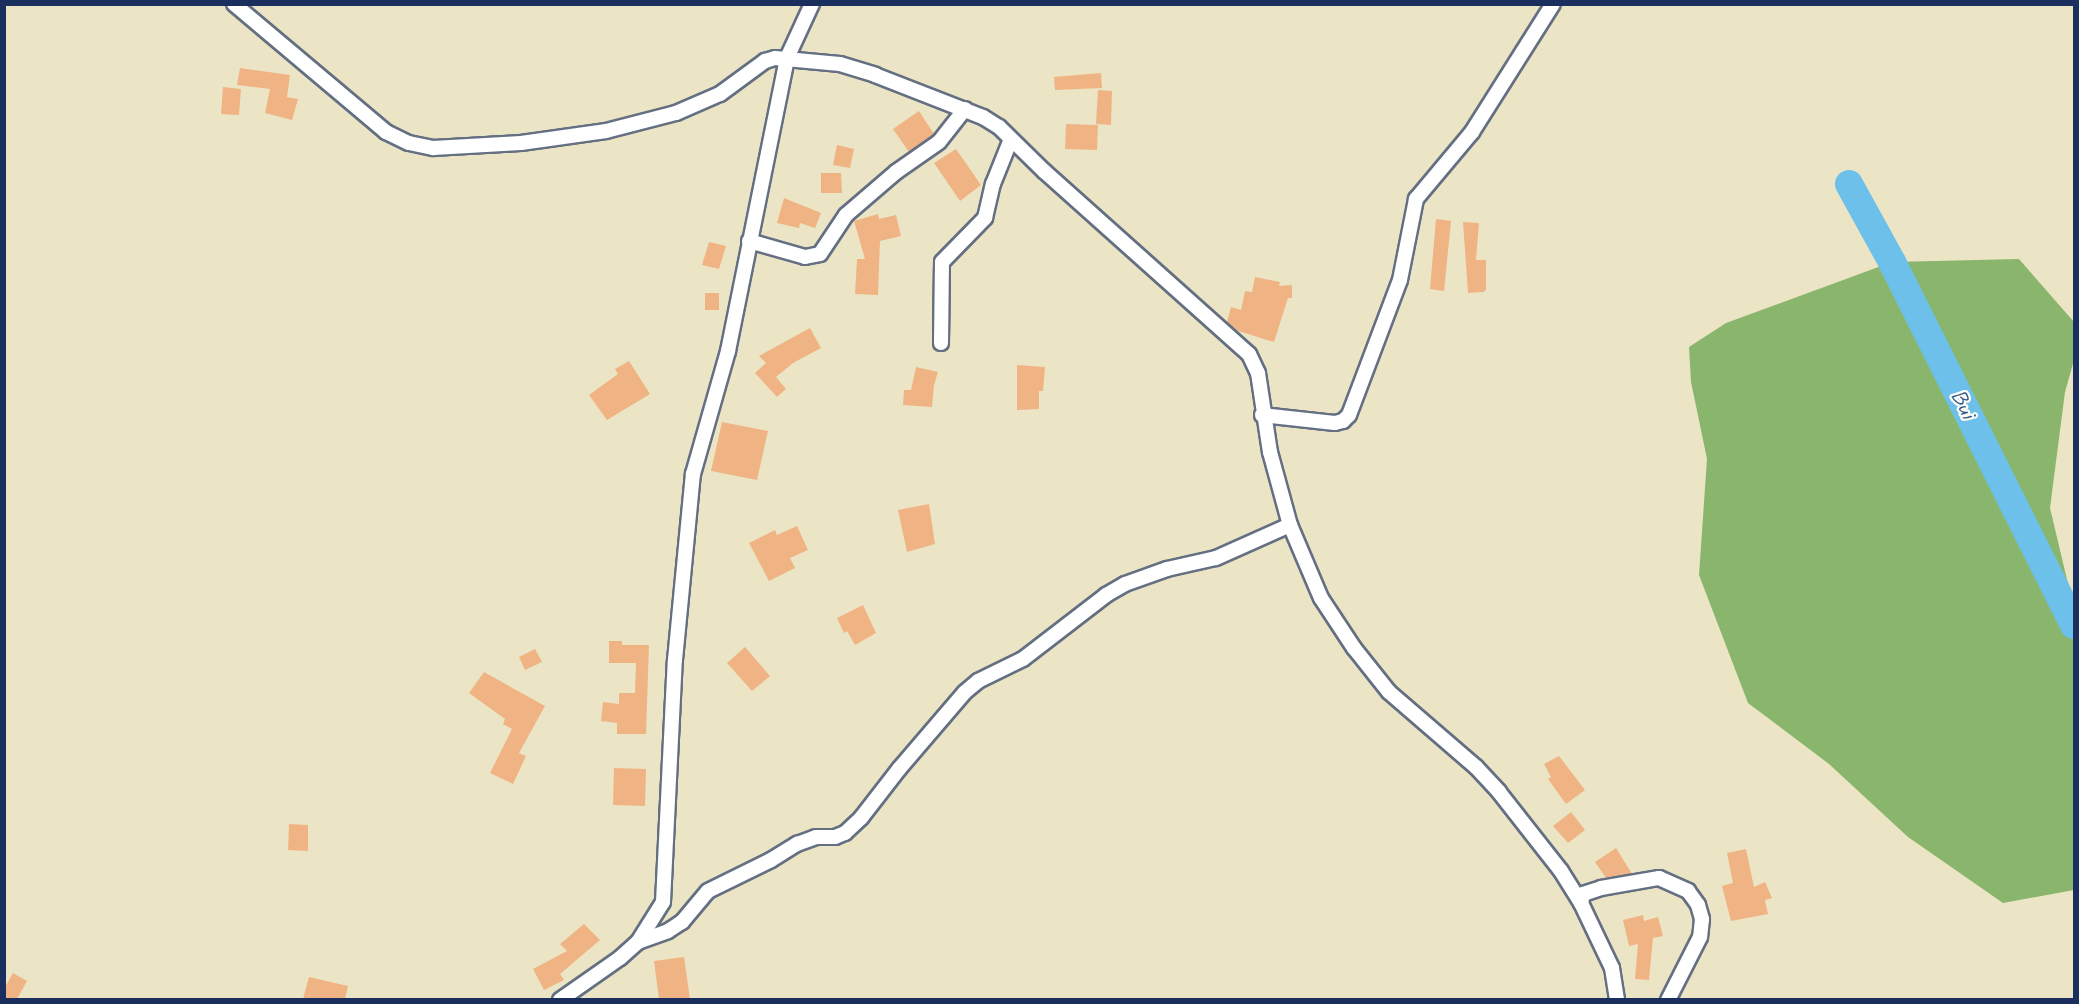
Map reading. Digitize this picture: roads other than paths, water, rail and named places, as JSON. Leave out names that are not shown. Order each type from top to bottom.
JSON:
[{"type":"street","points":[[234,4],[386,132],[409,143],[433,148],[521,143],[626,126],[676,113],[720,94],[765,61],[787,58],[840,64],[965,109],[991,122],[1249,354],[1258,373],[1262,415],[1290,525],[1321,598],[1354,648],[1389,692],[1476,767],[1499,792],[1561,871],[1581,903],[1612,968],[1617,999]]},
{"type":"street","points":[[668,931],[663,902],[675,660],[693,474],[728,351],[787,58],[812,4]]},
{"type":"street","points":[[1262,415],[1335,423],[1343,421],[1350,415],[1400,280],[1416,199],[1472,132],[1553,4]]},
{"type":"street","points":[[749,241],[805,257],[820,254],[846,215],[896,172],[939,142],[965,109]]},
{"type":"street","points":[[941,343],[942,262],[985,218],[993,184],[1011,139]]},
{"type":"street","points":[[638,942],[668,931],[682,921],[708,891],[771,860],[797,844],[816,837],[835,837],[845,833],[861,818],[899,769],[965,692],[978,681],[1023,659],[1106,595],[1125,584],[1167,569],[1216,558],[1290,525]]},
{"type":"street","points":[[1581,903],[1583,894],[1601,888],[1659,878],[1688,891],[1698,905],[1702,920],[1700,937],[1668,999]]},
{"type":"street","points":[[560,999],[621,958],[638,942],[663,902]]},
{"type":"waterway","name":"Bui","points":[[1849,184],[1892,262],[2074,625]]}]
